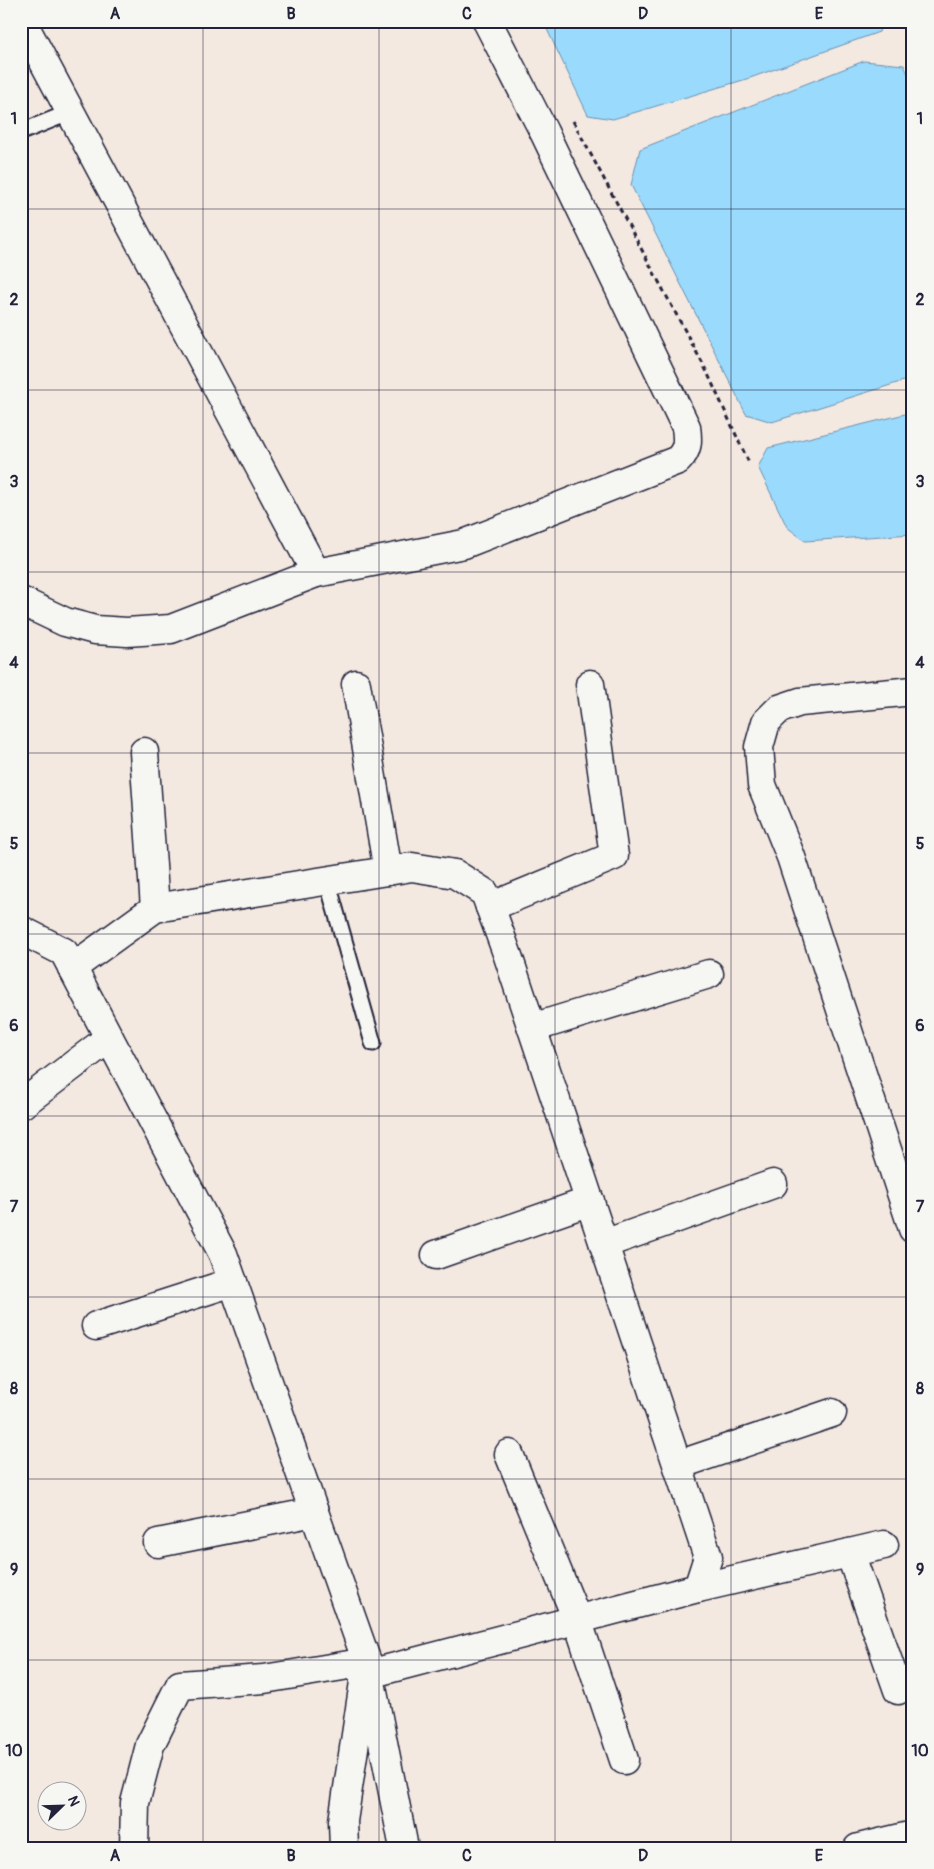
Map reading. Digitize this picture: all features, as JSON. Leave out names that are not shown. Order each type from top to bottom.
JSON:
[{"type":"street","points":[[22,21],[316,574]]},
{"type":"street","points":[[21,601],[65,622],[95,630],[127,632],[171,629],[316,574],[464,544],[678,460],[687,449],[686,427],[549,141],[488,21]]},
{"type":"street","points":[[356,684],[388,871]]},
{"type":"street","points":[[490,907],[614,856],[590,684]]},
{"type":"street","points":[[913,691],[800,702],[778,709],[766,722],[760,747],[762,785],[791,857],[913,1229]]},
{"type":"street","points":[[144,752],[155,908]]},
{"type":"street","points":[[72,968],[155,908],[412,867],[455,874],[484,892],[532,1028],[708,1557],[698,1588]]},
{"type":"street","points":[[21,930],[64,952],[223,1254],[368,1668],[404,1848]]},
{"type":"street","points":[[532,1028],[709,974]]},
{"type":"street","points":[[21,1105],[109,1038]]},
{"type":"street","points":[[604,1244],[773,1184]]},
{"type":"street","points":[[436,1256],[590,1201]]},
{"type":"street","points":[[96,1326],[233,1282]]},
{"type":"street","points":[[678,1465],[832,1413]]},
{"type":"street","points":[[509,1454],[577,1619],[624,1760]]},
{"type":"street","points":[[158,1543],[314,1512]]},
{"type":"street","points":[[134,1848],[135,1804],[150,1745],[180,1685],[264,1679],[368,1668],[884,1545]]},
{"type":"street","points":[[850,1553],[898,1690]]},
{"type":"street","points":[[344,1848],[343,1821],[368,1668]]},
{"type":"street","points":[[858,1848],[913,1835]]},
{"type":"lane","points":[[21,132],[71,112]]},
{"type":"lane","points":[[327,880],[373,1043]]},
{"type":"path","points":[[571,117],[706,370],[749,463]]},
{"type":"water","points":[[543,21],[883,21],[879,32],[750,78],[613,119],[588,115]]},
{"type":"water","points":[[864,61],[904,65],[913,85],[913,378],[772,422],[746,414],[631,185],[640,149]]},
{"type":"water","points":[[913,412],[913,534],[805,541],[787,527],[758,467],[768,448]]}]
